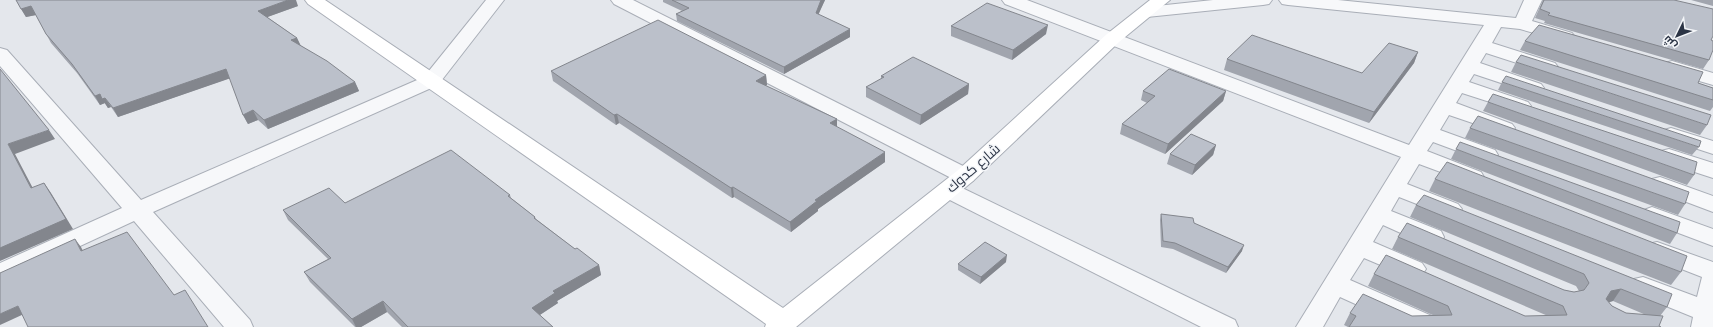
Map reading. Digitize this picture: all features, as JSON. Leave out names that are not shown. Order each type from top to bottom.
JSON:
[{"type":"street","points":[[314,0],[783,326]]},
{"type":"street","points":[[0,273],[138,210],[431,82],[495,0]]},
{"type":"street","points":[[620,0],[1225,327]]},
{"type":"street","points":[[1011,0],[1494,185]]},
{"type":"street","points":[[1154,6],[1263,0]]},
{"type":"street","points":[[1288,0],[1522,24],[1583,42]]},
{"type":"street","points":[[1355,0],[1393,11]]},
{"type":"street","points":[[1522,24],[1533,0]]},
{"type":"street","name":"شارع كدوك","points":[[783,326],[957,183],[1113,38],[1154,6]]},
{"type":"street","points":[[1318,324],[1335,284],[1496,21]]},
{"type":"street","points":[[1482,46],[1564,72]]},
{"type":"street","points":[[0,54],[240,327]]},
{"type":"street","points":[[1660,64],[1713,79]]},
{"type":"street","points":[[1469,66],[1550,93]]},
{"type":"street","points":[[1457,85],[1540,113]]},
{"type":"street","points":[[1445,106],[1527,136]]},
{"type":"street","points":[[1654,128],[1713,148]]},
{"type":"street","points":[[1428,133],[1503,161]]},
{"type":"street","points":[[1653,151],[1713,171]]},
{"type":"street","points":[[1638,177],[1713,204]]},
{"type":"street","points":[[1395,187],[1467,216]]},
{"type":"street","points":[[1631,208],[1713,238]]},
{"type":"street","points":[[1378,214],[1450,245]]},
{"type":"street","points":[[1640,243],[1713,272]]},
{"type":"street","points":[[1359,246],[1430,277]]},
{"type":"street","points":[[1620,277],[1706,319],[1713,280]]},
{"type":"street","points":[[1335,284],[1431,327]]},
{"type":"building","points":[[16,0],[288,0],[258,11],[297,38],[291,40],[327,61],[355,82],[264,120],[253,110],[243,115],[226,69],[113,108],[105,98],[102,99],[100,94],[95,96],[72,64],[46,34],[31,6],[21,9]]},
{"type":"building","points":[[672,0],[821,0],[816,13],[850,29],[784,67],[676,14],[689,8]]},
{"type":"building","points":[[1544,0],[1674,0],[1713,9],[1713,36],[1711,40],[1713,41],[1713,50],[1709,60],[1548,15],[1550,13],[1540,9]]},
{"type":"building","points":[[987,3],[1048,25],[1013,50],[951,26]]},
{"type":"building","points":[[658,20],[766,75],[756,81],[837,119],[830,123],[885,152],[815,200],[817,201],[790,222],[733,187],[731,188],[617,114],[614,115],[551,71]]},
{"type":"building","points":[[1539,25],[1703,72],[1698,83],[1713,88],[1713,100],[1525,41]]},
{"type":"building","points":[[1252,35],[1362,73],[1389,43],[1418,52],[1374,112],[1227,59]]},
{"type":"building","points":[[1521,55],[1711,115],[1707,125],[1516,62]]},
{"type":"building","points":[[913,57],[969,84],[921,115],[866,87],[884,77],[881,76]]},
{"type":"building","points":[[0,69],[49,130],[8,144],[31,188],[44,183],[66,219],[0,248]]},
{"type":"building","points":[[1169,69],[1226,91],[1168,144],[1122,124],[1155,96],[1143,91]]},
{"type":"building","points":[[1506,76],[1701,141],[1699,147],[1502,82]]},
{"type":"building","points":[[1493,94],[1697,162],[1694,175],[1488,102]]},
{"type":"building","points":[[1478,116],[1689,192],[1685,204],[1470,128]]},
{"type":"building","points":[[1191,134],[1216,145],[1195,165],[1170,154]]},
{"type":"building","points":[[1460,142],[1680,222],[1677,233],[1456,149]]},
{"type":"building","points":[[451,150],[510,195],[508,196],[535,217],[534,218],[599,265],[553,291],[555,293],[532,308],[553,327],[408,327],[383,301],[352,319],[304,272],[331,258],[283,210],[329,188],[345,203]]},
{"type":"building","points":[[1447,162],[1687,256],[1681,272],[1435,179]]},
{"type":"building","points":[[1424,195],[1672,294],[1667,307],[1621,289],[1611,291],[1606,299],[1612,306],[1626,313],[1663,316],[1659,326],[1661,327],[1349,327],[1356,316],[1350,313],[1363,294],[1412,316],[1452,315],[1448,306],[1374,274],[1386,255],[1525,316],[1567,315],[1563,306],[1398,237],[1407,223],[1564,290],[1574,292],[1584,290],[1589,283],[1584,274],[1416,205]]},
{"type":"building","points":[[1161,214],[1193,218],[1194,223],[1244,245],[1228,267],[1175,243],[1163,241]]},
{"type":"building","points":[[127,232],[174,295],[185,290],[208,327],[28,327],[18,306],[0,314],[0,273],[75,239],[81,251]]},
{"type":"building","points":[[985,242],[1007,255],[981,277],[958,264]]}]
